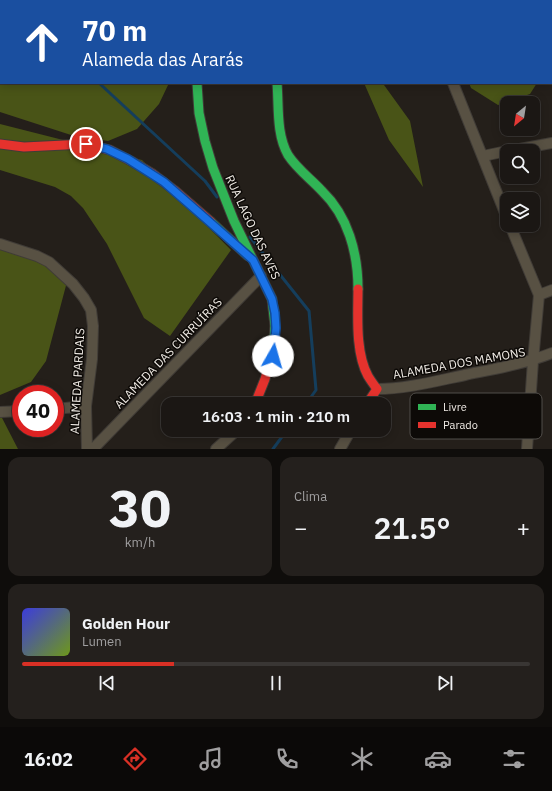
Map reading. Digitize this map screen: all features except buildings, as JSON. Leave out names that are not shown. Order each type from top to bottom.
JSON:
[{"type":"street","name":"RUA LAGO DAS AVES","points":[[197,84],[202,137],[214,176],[272,299],[275,313],[276,328],[273,356],[258,397]]},
{"type":"street","points":[[277,84],[282,134],[285,147],[291,159],[335,206],[353,245],[358,271],[360,350],[366,370],[372,384],[376,389],[371,397]]},
{"type":"street","points":[[452,84],[500,200]]},
{"type":"street","points":[[540,145],[552,143]]},
{"type":"street","points":[[0,144],[15,147],[86,144],[107,149],[128,159],[164,182],[253,260]]},
{"type":"street","points":[[483,156],[500,153]]},
{"type":"street","points":[[513,232],[539,295],[533,361],[552,353]]},
{"type":"street","name":"ALAMEDA PARDAIS","points":[[0,244],[37,256],[49,262],[73,284],[91,310],[93,326],[92,359],[86,406],[87,449]]},
{"type":"street","name":"ALAMEDA DAS CURRUÍRAS","points":[[94,449],[211,326],[261,276]]},
{"type":"street","points":[[539,295],[552,290]]},
{"type":"street","name":"ALAMEDA DOS MAMONS","points":[[376,389],[392,389],[533,361],[531,393]]},
{"type":"street","points":[[64,408],[86,406]]},
{"type":"street","points":[[0,412],[12,412]]},
{"type":"street","points":[[216,449],[229,437]]},
{"type":"street","points":[[340,449],[347,437]]},
{"type":"street","name":"ALAMEDA DOS MAMONS","points":[[527,449],[528,439]]},
{"type":"green space","points":[[0,84],[169,84],[159,104],[137,129],[108,141],[71,135],[0,112]]},
{"type":"green space","points":[[364,84],[384,84],[410,121],[423,187],[389,140]]},
{"type":"green space","points":[[469,84],[536,84],[530,94],[524,96],[500,96],[500,104],[498,105],[471,88]]},
{"type":"green space","points":[[0,124],[142,160],[231,250],[170,336],[144,318],[107,244],[83,208],[71,196],[55,187],[0,170]]},
{"type":"green space","points":[[0,249],[29,254],[68,278],[46,361],[31,382],[24,385],[12,385],[12,390],[0,395]]},
{"type":"green space","points":[[0,414],[18,449],[0,449]]},
{"type":"waterway","points":[[100,84],[205,181],[217,197]]},
{"type":"waterway","points":[[250,237],[309,311],[316,390],[311,397]]},
{"type":"waterway","points":[[273,449],[282,437]]},
{"type":"traffic: fast","points":[[197,84],[199,113],[213,168],[234,221],[272,299],[275,326],[273,351]]},
{"type":"traffic: fast","points":[[277,84],[279,120],[284,147],[296,165],[331,201],[339,212],[350,236],[358,275],[358,289]]},
{"type":"traffic: fast","points":[[211,222],[248,256]]},
{"type":"traffic: jam","points":[[0,144],[24,147],[85,144],[110,150],[153,174],[211,222]]},
{"type":"traffic: jam","points":[[358,289],[358,333],[361,356],[368,376],[377,389],[372,397]]},
{"type":"traffic: jam","points":[[258,397],[273,351]]},
{"type":"route","points":[[86,144],[107,149],[128,159],[164,182],[253,260],[272,299],[275,313],[276,328],[273,356]]}]
